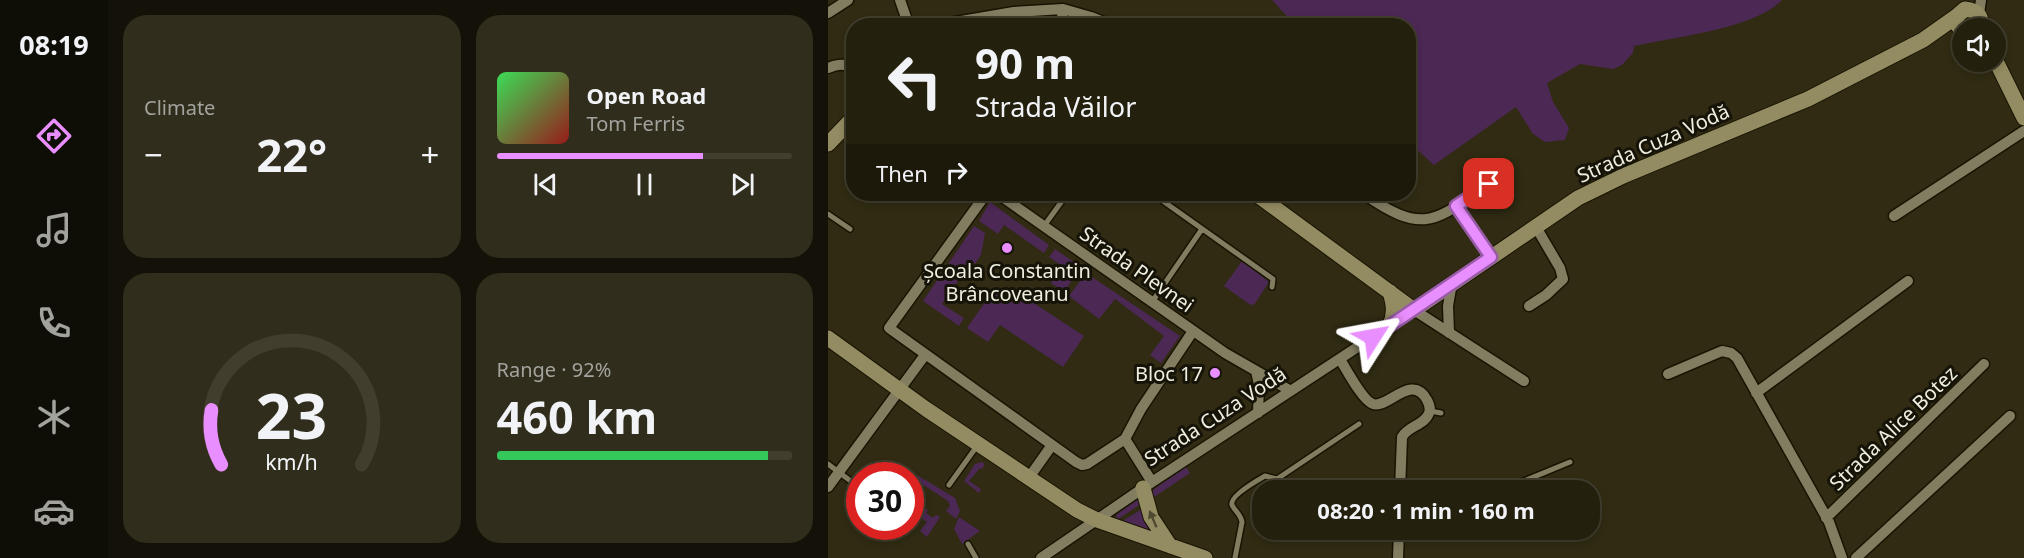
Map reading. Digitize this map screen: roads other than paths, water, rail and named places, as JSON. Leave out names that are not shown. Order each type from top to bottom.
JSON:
[{"type":"street","points":[[828,13],[848,0]]},
{"type":"street","points":[[900,0],[906,18]]},
{"type":"street","points":[[985,18],[1014,12],[1063,9],[1095,18]]},
{"type":"street","points":[[1062,18],[1063,9]]},
{"type":"street","name":"Strada Cuza Vodă","points":[[1041,558],[1578,198],[1623,176],[1808,99],[1952,27]]},
{"type":"street","points":[[828,68],[838,64],[846,65]]},
{"type":"street","points":[[2001,72],[2024,118]]},
{"type":"street","points":[[828,144],[846,125]]},
{"type":"street","points":[[1894,216],[2024,130]]},
{"type":"street","points":[[1376,201],[1394,212],[1426,221],[1437,218],[1489,184]]},
{"type":"street","points":[[981,201],[889,328],[1082,465],[1125,439],[1141,409],[1193,331]]},
{"type":"street","name":"Strada Plevnei","points":[[1008,201],[1225,353],[1291,391]]},
{"type":"street","points":[[1266,201],[1414,310],[1524,381]]},
{"type":"street","points":[[1456,206],[1491,257]]},
{"type":"street","points":[[1529,306],[1546,296],[1563,279],[1560,268],[1536,227]]},
{"type":"street","points":[[1756,393],[1908,281]]},
{"type":"street","points":[[1449,333],[1448,306],[1452,283]]},
{"type":"street","points":[[1390,292],[1394,308],[1390,326]]},
{"type":"street","points":[[828,338],[1028,479],[1077,510],[1097,520],[1205,558]]},
{"type":"street","name":"Strada Alice Botez","points":[[1668,374],[1722,351],[1731,353],[1737,358],[1826,518],[1842,558]]},
{"type":"street","points":[[828,487],[925,355]]},
{"type":"street","points":[[1340,359],[1365,398],[1373,404],[1378,404],[1396,394],[1410,390],[1418,391],[1435,412],[1405,432],[1402,437],[1400,480]]},
{"type":"street","name":"Strada Alice Botez","points":[[1826,518],[1984,364]]},
{"type":"street","points":[[1256,370],[1260,392],[1258,413]]},
{"type":"street","points":[[1856,558],[2010,416]]},
{"type":"street","points":[[1125,439],[1148,485],[1151,517],[1170,546]]},
{"type":"street","points":[[1028,479],[1052,445]]},
{"type":"street","points":[[1398,558],[1399,540]]},
{"type":"lane","points":[[1044,226],[1062,201]]},
{"type":"lane","points":[[1163,201],[1273,279],[1272,287]]},
{"type":"lane","points":[[828,214],[850,229]]},
{"type":"lane","points":[[1152,302],[1202,229]]},
{"type":"lane","points":[[1235,558],[1242,522],[1232,505],[1232,500],[1236,495],[1265,476],[1277,479],[1359,424]]},
{"type":"lane","points":[[949,485],[978,444]]},
{"type":"lane","points":[[1526,480],[1570,462]]},
{"type":"lane","points":[[828,464],[846,477]]},
{"type":"lane","points":[[968,544],[976,558]]},
{"type":"place","name":"Școala Constantin Brâncoveanu","points":[[1007,248]]},
{"type":"place","name":"Bloc 17","points":[[1215,373]]}]
